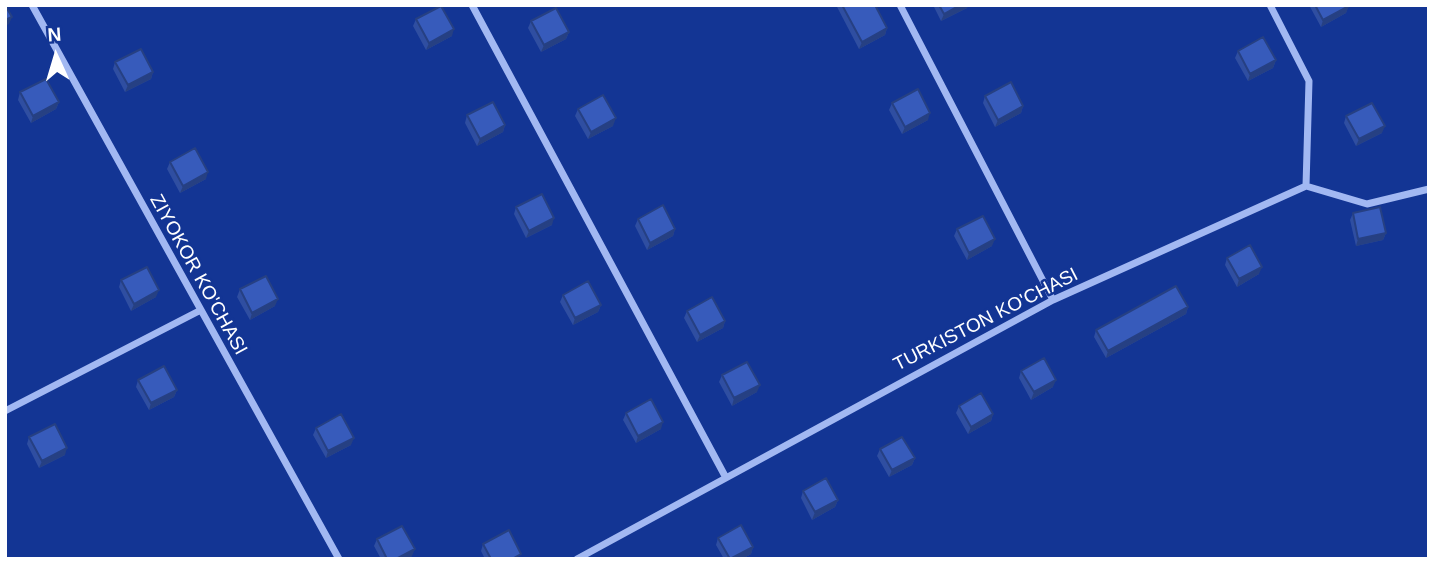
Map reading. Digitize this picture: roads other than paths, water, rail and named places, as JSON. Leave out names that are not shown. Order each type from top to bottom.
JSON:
[{"type":"street","name":"ZIYOKOR KO'CHASI","points":[[32,5],[339,559]]},
{"type":"street","points":[[472,5],[725,476]]},
{"type":"street","points":[[900,5],[1053,300]]},
{"type":"street","points":[[1270,5],[1309,80],[1306,186],[1367,204],[1429,189]]},
{"type":"street","name":"TURKISTON KO'CHASI","points":[[577,559],[725,476],[1053,300],[1306,186]]},
{"type":"street","points":[[5,411],[200,311]]}]
